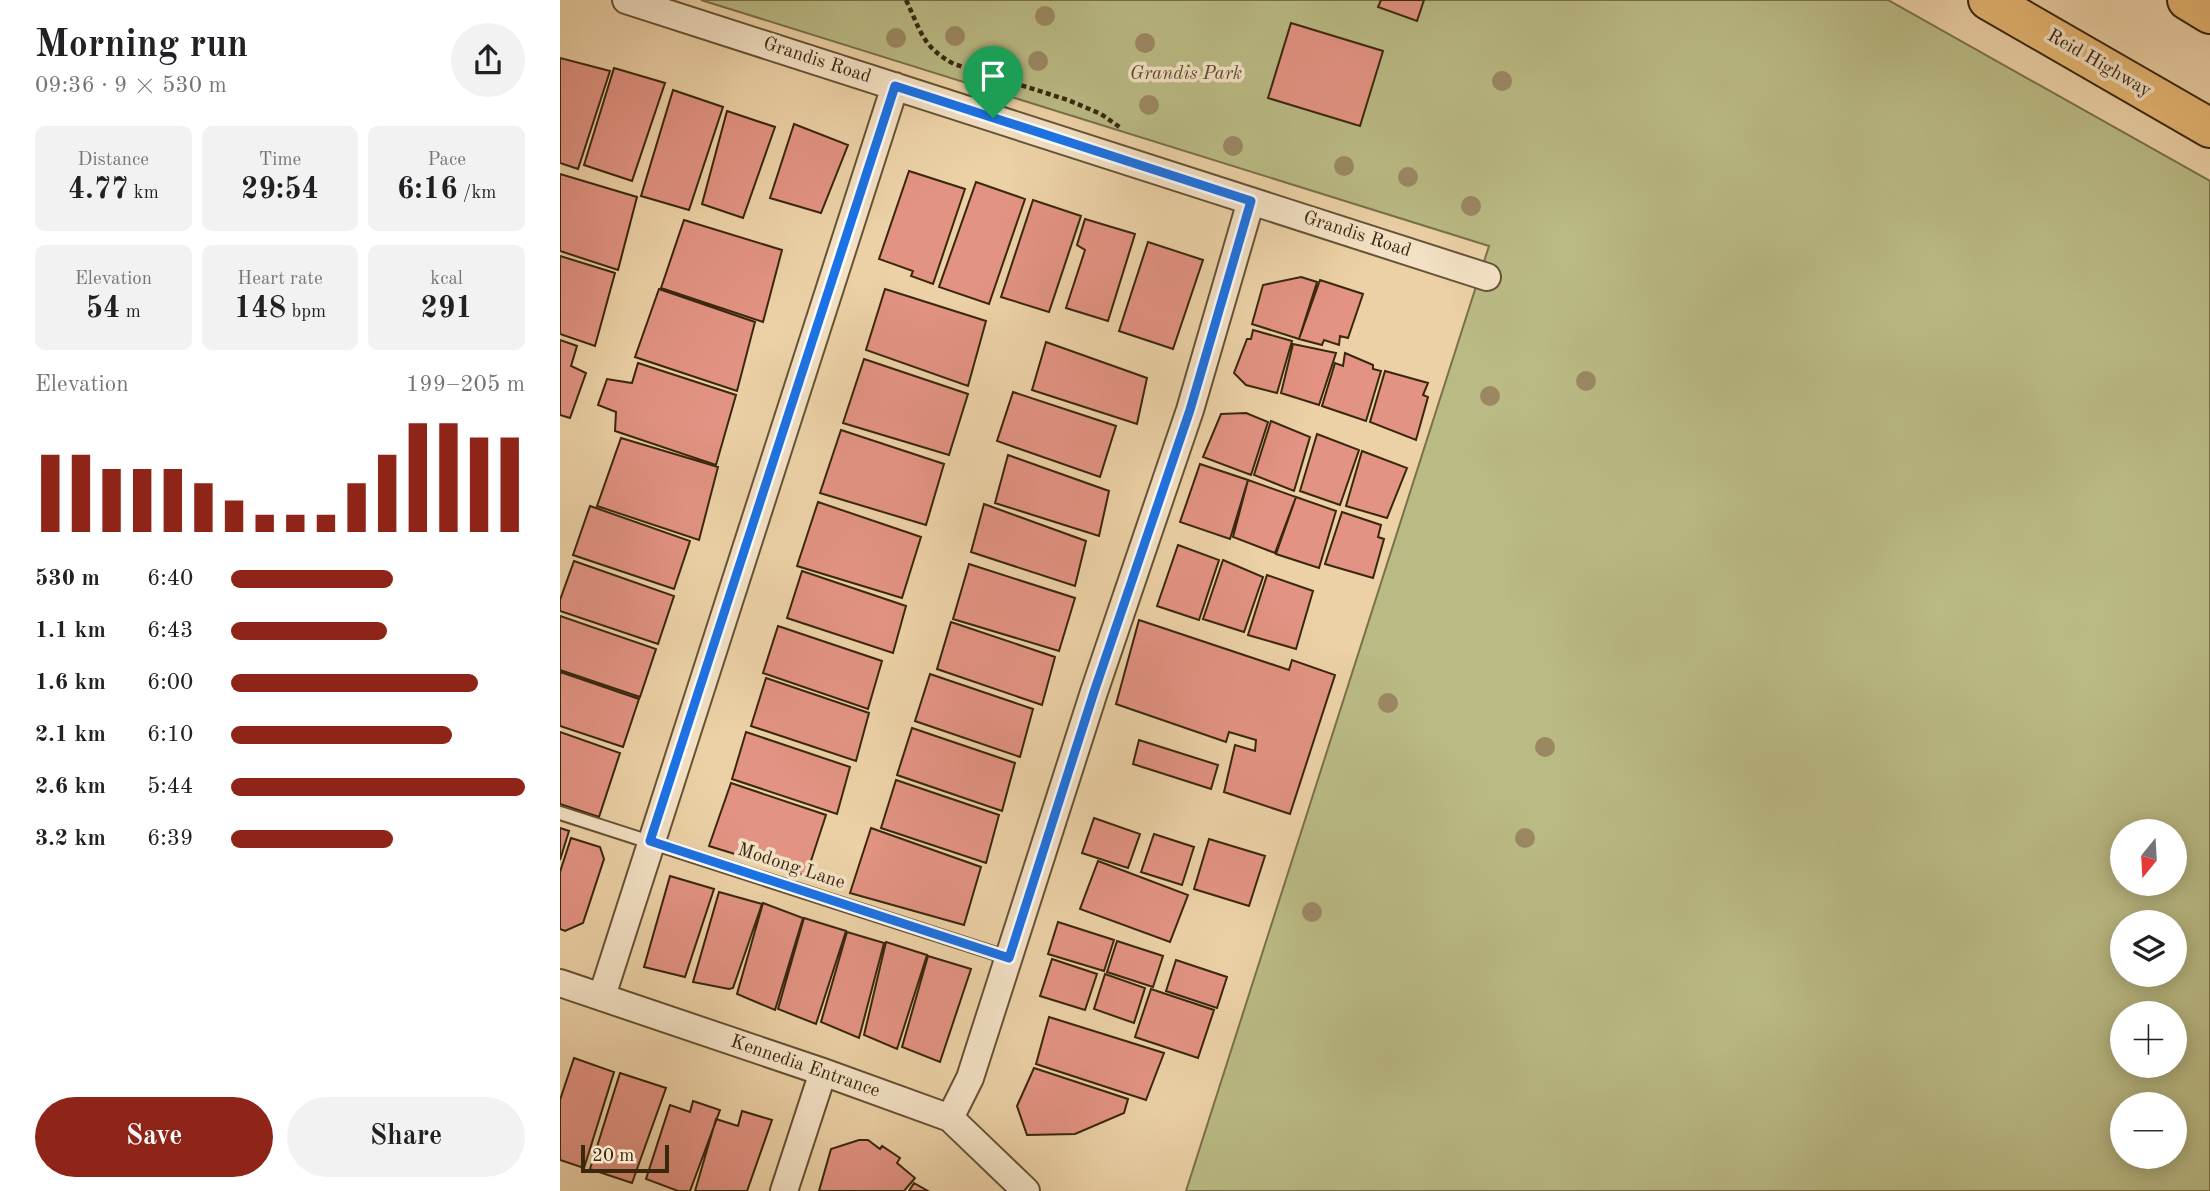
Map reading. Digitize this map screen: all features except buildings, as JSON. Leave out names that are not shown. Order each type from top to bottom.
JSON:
[{"type":"highway","name":"Reid Highway","points":[[1988,0],[2210,128]]},
{"type":"highway","points":[[2187,0],[2210,14]]},
{"type":"street","name":"Grandis Road","points":[[626,0],[1487,277]]},
{"type":"street","points":[[602,996],[895,86]]},
{"type":"street","points":[[950,1118],[970,1079],[1094,692],[1190,410],[1251,201]]},
{"type":"street","name":"Kennedia Entrance","points":[[560,984],[602,996],[950,1118],[1026,1191]]},
{"type":"street","points":[[784,1191],[823,1072]]},
{"type":"lane","name":"Modong Lane","points":[[560,813],[1009,958]]},
{"type":"path","points":[[906,0],[925,42],[937,55],[954,64],[1068,100],[1101,114],[1117,126]]},
{"type":"green space","name":"Grandis Park","points":[[701,0],[1888,0],[2210,181],[2210,1191],[1186,1191],[1489,246]]},
{"type":"route","points":[[895,86],[993,118],[1251,201],[1190,410],[1094,692],[1009,958],[650,841],[895,86]]}]
